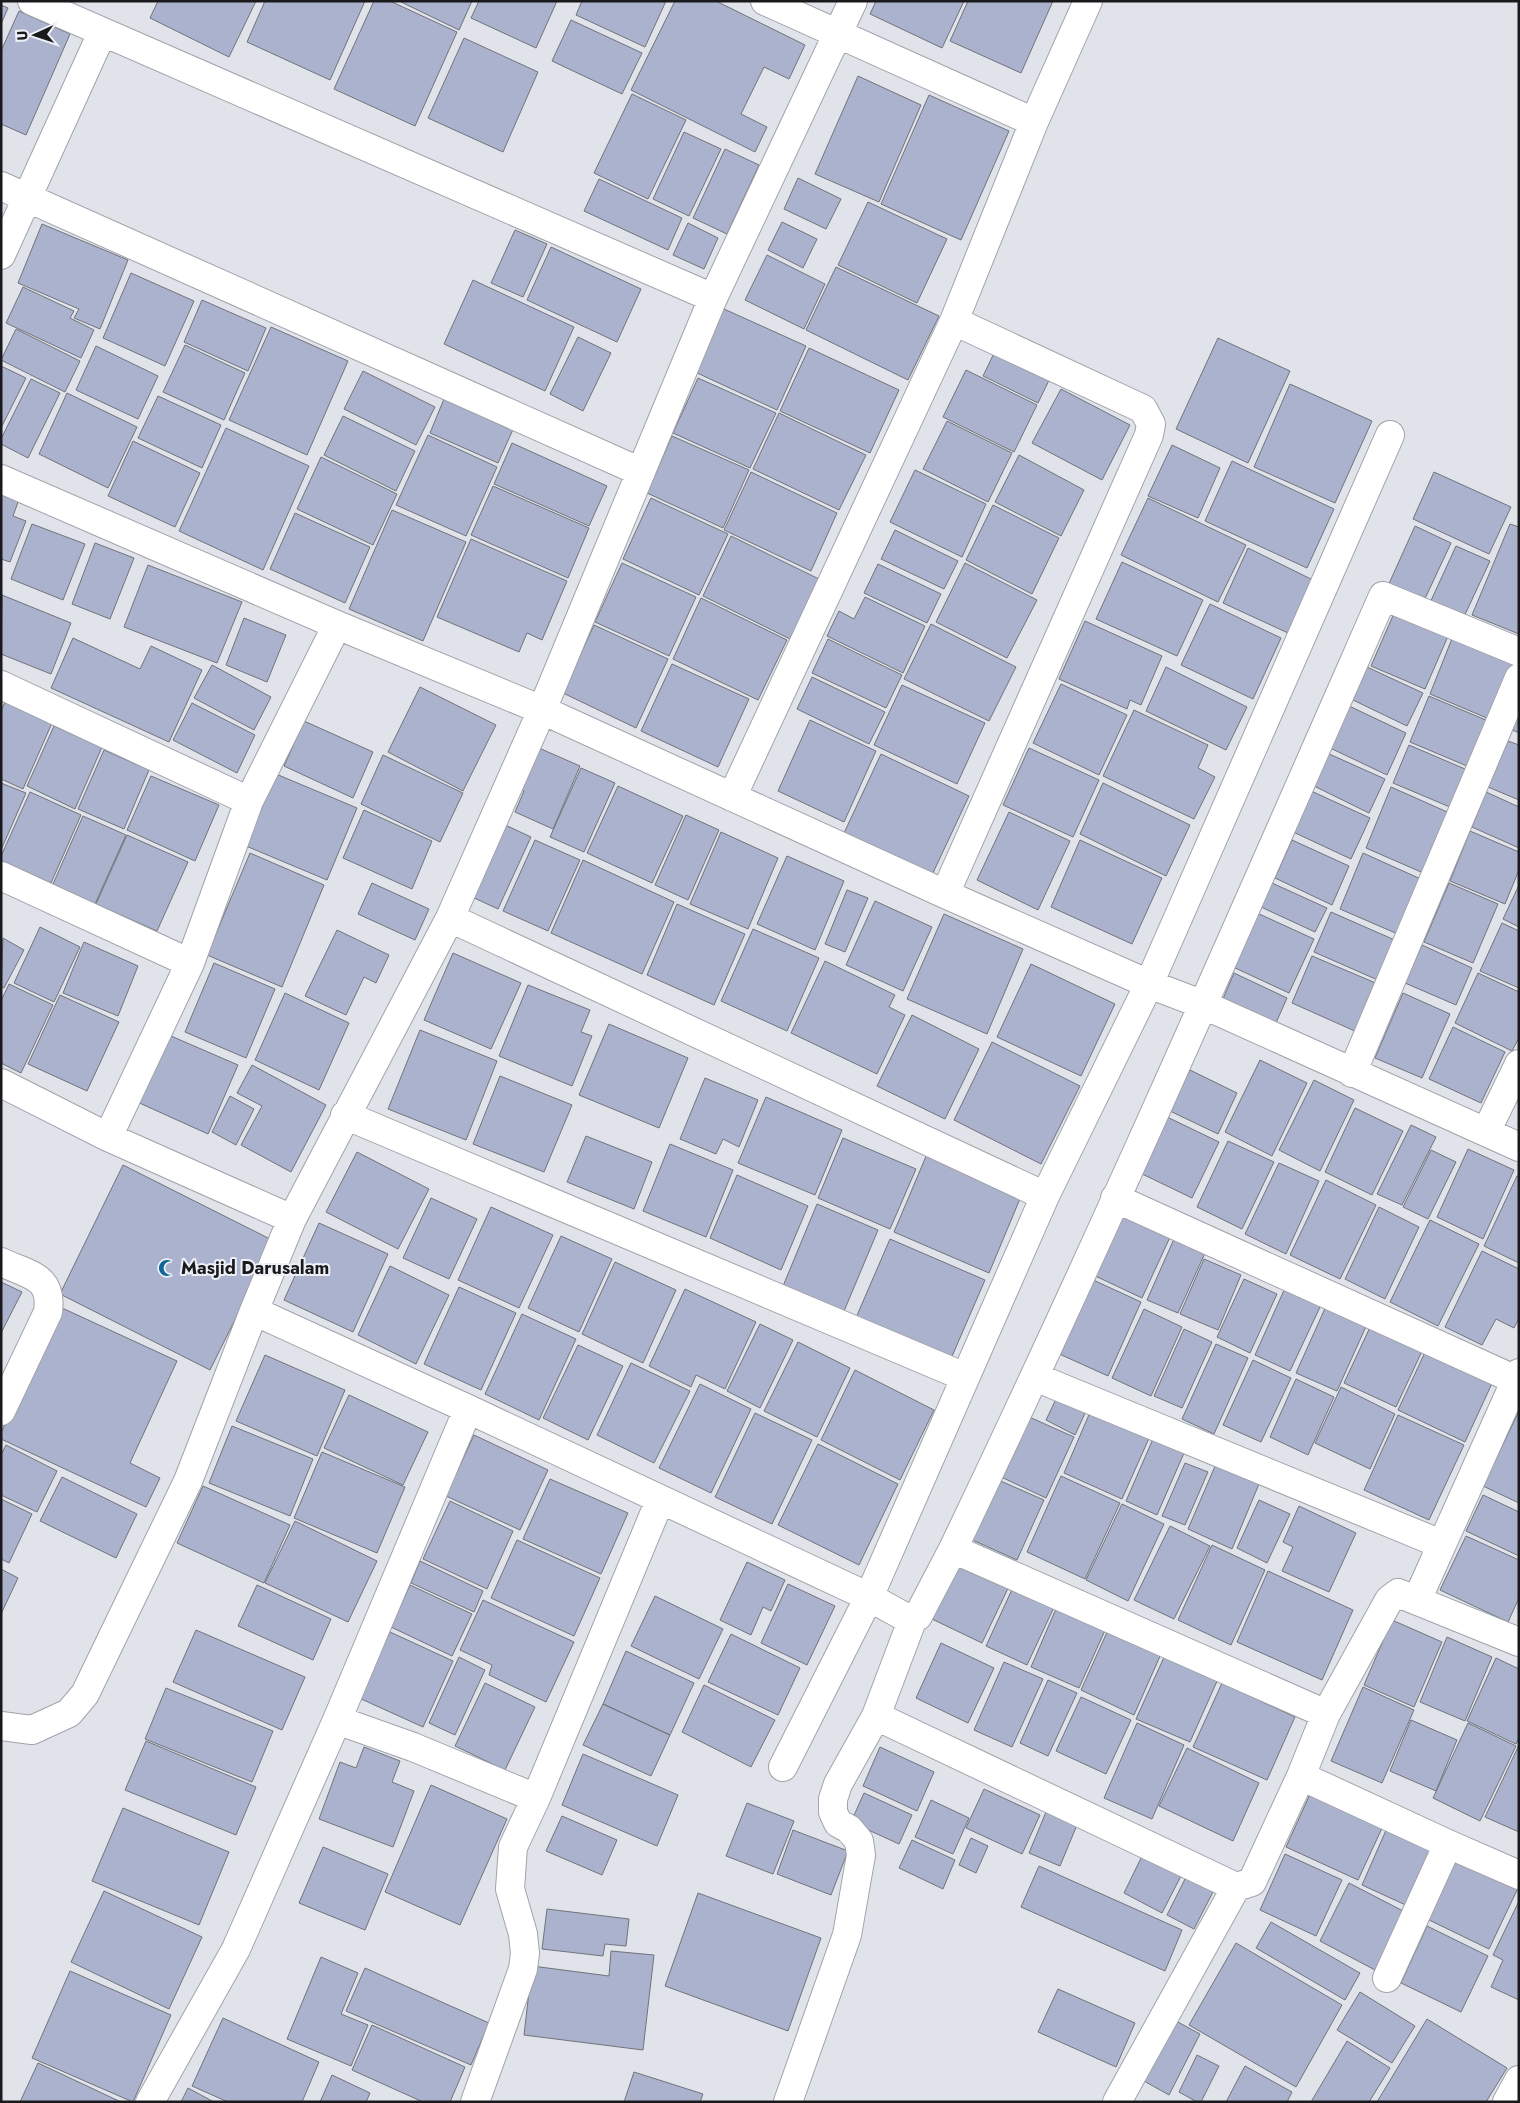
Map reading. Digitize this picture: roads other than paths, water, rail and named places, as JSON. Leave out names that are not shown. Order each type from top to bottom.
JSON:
[{"type":"street","points":[[32,1],[713,298]]},
{"type":"street","points":[[765,1],[1034,122]]},
{"type":"street","points":[[1,1726],[32,1730],[69,1713],[85,1694],[188,1481],[292,1219],[450,918],[542,710],[713,298],[838,35],[852,1]]},
{"type":"street","points":[[732,797],[954,321],[1034,122],[1088,1]]},
{"type":"street","points":[[1,255],[102,32]]},
{"type":"street","points":[[1,186],[641,472]]},
{"type":"street","points":[[945,894],[1149,435],[1151,424],[1142,409],[954,321]]},
{"type":"street","points":[[783,1767],[869,1597],[1045,1196],[1149,984],[1390,435]]},
{"type":"street","points":[[1,479],[338,625],[542,710],[945,894],[1149,984],[1204,1005],[1519,1147]]},
{"type":"street","points":[[254,1311],[869,1597],[905,1617],[913,1618],[918,1616],[953,1549],[1036,1377],[1115,1198],[1204,1005],[1384,596],[1519,652]]},
{"type":"street","points":[[108,1137],[190,963],[248,801],[338,625]]},
{"type":"street","points":[[1352,1073],[1519,678]]},
{"type":"street","points":[[1,685],[248,801]]},
{"type":"street","points":[[1,876],[190,963]]},
{"type":"street","points":[[450,918],[1045,1196]]},
{"type":"street","points":[[1486,1132],[1519,1064]]},
{"type":"street","points":[[1,1083],[108,1137],[292,1219]]},
{"type":"street","points":[[345,1115],[966,1377]]},
{"type":"street","points":[[1115,1198],[1517,1377],[1417,1600]]},
{"type":"street","points":[[1,1262],[40,1280],[47,1287],[50,1298],[48,1312],[1,1410]]},
{"type":"street","points":[[1036,1377],[1441,1544]]},
{"type":"street","points":[[150,2102],[236,1950],[337,1720],[468,1409]]},
{"type":"street","points":[[476,2102],[523,1969],[525,1953],[523,1934],[510,1889],[513,1847],[536,1798],[660,1500]]},
{"type":"street","points":[[953,1549],[1326,1714]]},
{"type":"street","points":[[876,1716],[1236,1887],[1252,1882],[1301,1776],[1326,1714],[1389,1600],[1398,1593],[1519,1642]]},
{"type":"street","points":[[788,2102],[846,1935],[861,1855],[859,1841],[849,1829],[838,1823],[833,1812],[833,1799],[838,1784],[876,1716],[913,1618]]},
{"type":"street","points":[[337,1720],[413,1747],[536,1798]]},
{"type":"street","points":[[1301,1776],[1519,1875]]},
{"type":"street","points":[[1387,1978],[1448,1844]]},
{"type":"street","points":[[1117,2102],[1236,1887]]},
{"type":"street","points":[[1507,2102],[1519,2080]]},
{"type":"place","name":"Masjid Darusalam","points":[[167,1268]]}]
